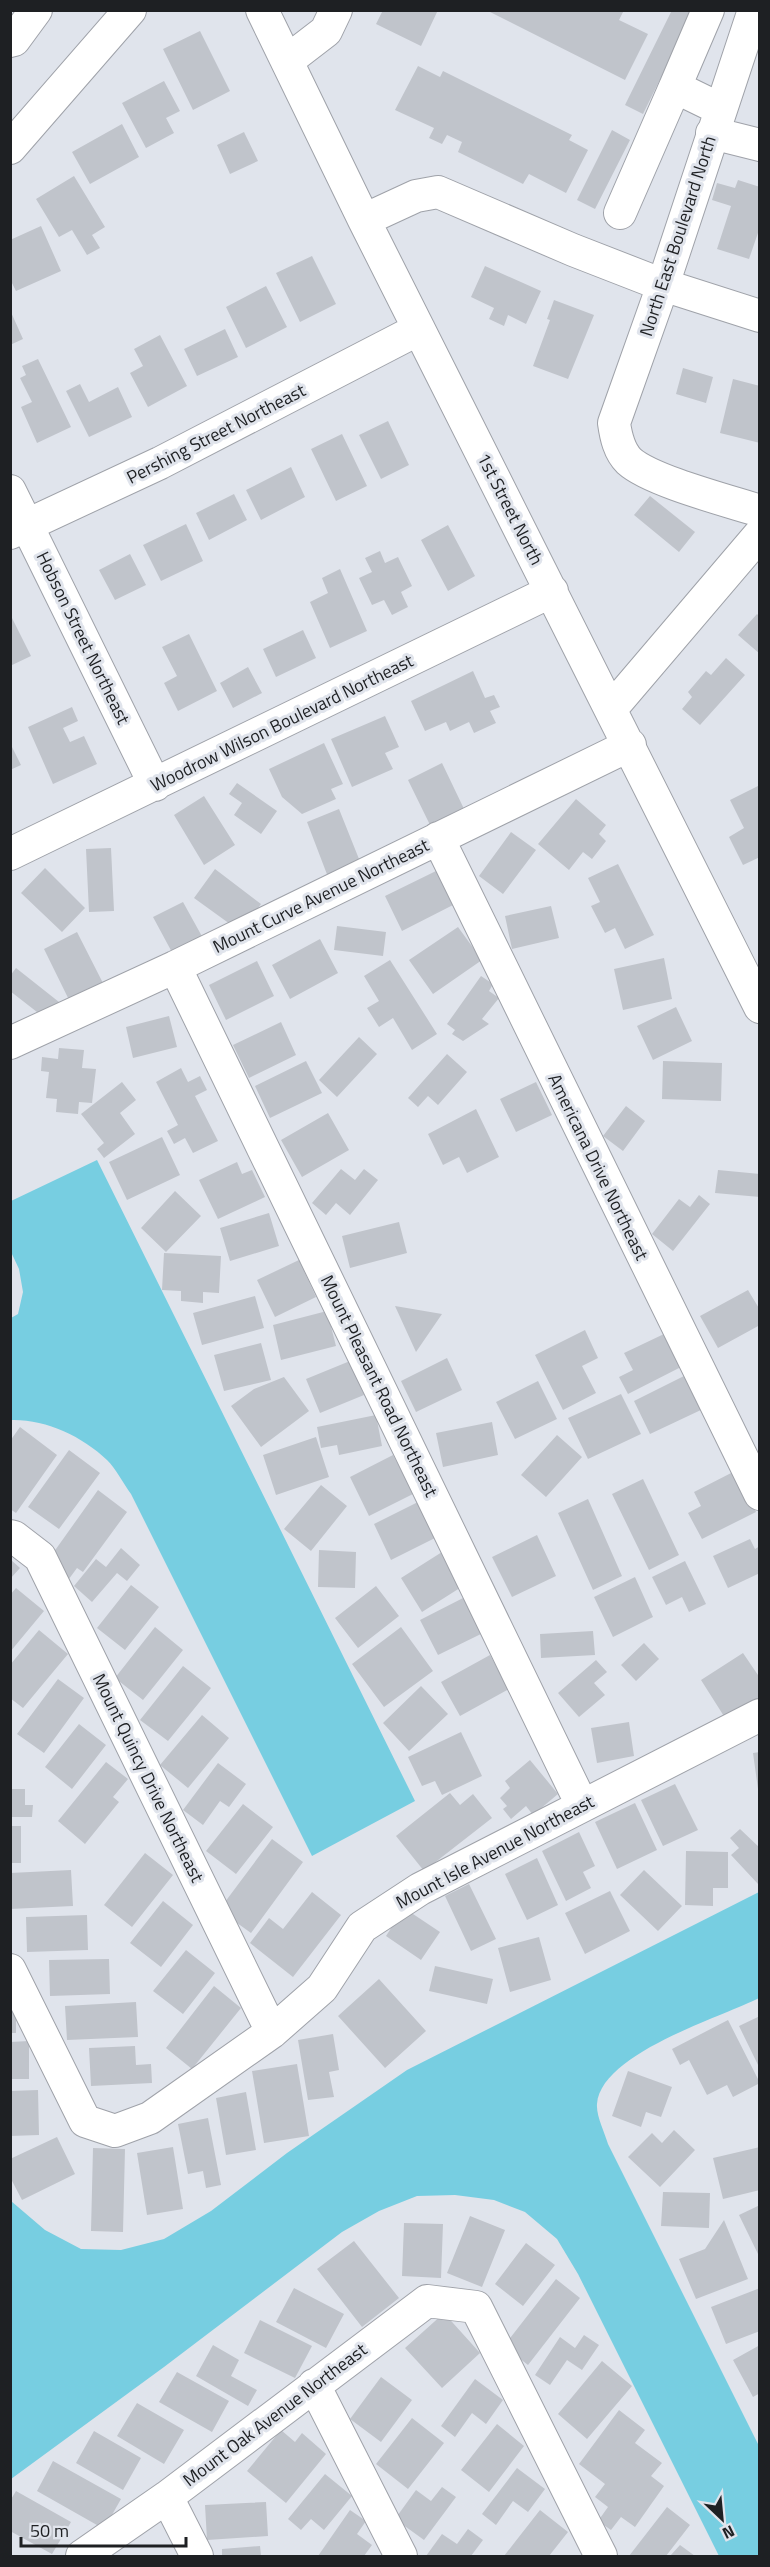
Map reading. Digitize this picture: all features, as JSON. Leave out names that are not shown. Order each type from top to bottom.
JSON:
[{"type":"street","points":[[10,41],[22,32],[36,10]]},
{"type":"street","name":"1st Street North","points":[[262,10],[364,220],[630,745],[759,1007]]},
{"type":"street","points":[[287,61],[326,32],[336,10]]},
{"type":"street","points":[[620,213],[708,10]]},
{"type":"street","name":"North East Boulevard North","points":[[754,10],[663,285],[614,423],[617,442],[629,460],[648,473],[759,511]]},
{"type":"street","points":[[10,148],[117,15]]},
{"type":"street","points":[[675,87],[716,121],[759,145]]},
{"type":"street","points":[[364,220],[416,196],[438,192],[573,250],[663,285],[759,316]]},
{"type":"street","name":"Pershing Street Northeast","points":[[19,530],[160,464],[419,328]]},
{"type":"street","name":"Hobson Street Northeast","points":[[10,490],[19,530],[155,785]]},
{"type":"street","points":[[611,709],[759,534]]},
{"type":"street","name":"Woodrow Wilson Boulevard Northeast","points":[[10,854],[552,591]]},
{"type":"street","name":"Mount Curve Avenue Northeast","points":[[10,1043],[175,967],[630,745]]},
{"type":"street","name":"Americana Drive Northeast","points":[[438,838],[759,1494]]},
{"type":"street","name":"Mount Pleasant Road Northeast","points":[[175,967],[582,1805]]},
{"type":"street","name":"Mount Quincy Drive Northeast","points":[[10,1536],[40,1557],[272,2032]]},
{"type":"street","name":"Mount Isle Avenue Northeast","points":[[10,1970],[85,2121],[116,2131],[150,2118],[272,2032],[322,1988],[362,1927],[420,1889],[759,1715]]},
{"type":"street","name":"Mount Oak Avenue Northeast","points":[[82,2556],[167,2497],[427,2301],[476,2307],[601,2556]]},
{"type":"street","points":[[315,2385],[401,2556]]},
{"type":"street","points":[[167,2497],[197,2556]]},
{"type":"water","points":[[97,1160],[415,1801],[312,1856],[131,1494],[116,1472],[97,1451],[75,1437],[37,1422],[11,1420],[11,1318],[18,1314],[23,1292],[19,1269],[11,1252],[11,1201]]},
{"type":"water","points":[[759,1892],[759,1998],[665,2039],[640,2053],[619,2069],[604,2086],[597,2109],[608,2144],[759,2446],[759,2556],[719,2556],[578,2274],[557,2239],[525,2212],[494,2200],[455,2195],[417,2196],[379,2211],[342,2232],[11,2479],[11,2201],[45,2230],[81,2249],[121,2250],[164,2239],[211,2211],[287,2153],[407,2070]]},
{"type":"building","points":[[383,10],[438,10],[421,46],[376,24]]},
{"type":"building","points":[[486,10],[624,10],[619,20],[648,34],[625,80]]},
{"type":"building","points":[[672,10],[693,12],[643,114],[625,105]]},
{"type":"building","points":[[200,31],[230,91],[193,110],[163,49]]},
{"type":"building","points":[[418,66],[440,77],[443,71],[572,135],[569,140],[588,150],[566,193],[529,174],[523,184],[458,152],[462,142],[447,135],[442,144],[429,138],[434,128],[395,110]]},
{"type":"building","points":[[164,81],[180,111],[166,118],[174,133],[146,148],[122,103]]},
{"type":"building","points":[[122,124],[139,157],[90,184],[72,152]]},
{"type":"building","points":[[612,130],[630,140],[595,209],[577,200]]},
{"type":"building","points":[[244,132],[258,161],[230,174],[217,145]]},
{"type":"building","points":[[74,176],[105,227],[92,235],[100,248],[87,255],[72,230],[59,237],[36,199]]},
{"type":"building","points":[[738,180],[760,187],[760,227],[749,259],[717,249],[731,206],[712,200],[717,183],[735,188]]},
{"type":"building","points":[[41,226],[61,271],[16,291],[10,279],[10,240]]},
{"type":"building","points":[[312,256],[336,304],[300,322],[276,273]]},
{"type":"building","points":[[485,266],[541,291],[526,324],[508,315],[504,326],[489,319],[494,308],[471,297]]},
{"type":"building","points":[[266,286],[287,327],[246,348],[226,307]]},
{"type":"building","points":[[554,300],[594,315],[568,379],[533,366],[550,320],[547,319]]},
{"type":"building","points":[[10,310],[23,339],[10,345]]},
{"type":"building","points":[[225,329],[238,357],[197,376],[184,349]]},
{"type":"building","points":[[160,335],[187,386],[148,407],[130,373],[143,366],[134,349]]},
{"type":"building","points":[[38,359],[71,427],[37,443],[21,407],[32,402],[20,378],[26,375],[22,366]]},
{"type":"building","points":[[683,368],[713,377],[706,403],[676,394]]},
{"type":"building","points":[[733,379],[760,386],[760,443],[720,433]]},
{"type":"building","points":[[80,384],[89,402],[118,387],[132,417],[89,437],[66,391]]},
{"type":"building","points":[[388,421],[409,465],[381,479],[359,435]]},
{"type":"building","points":[[342,434],[367,486],[336,501],[311,449]]},
{"type":"building","points":[[291,467],[305,497],[261,520],[246,490]]},
{"type":"building","points":[[234,494],[247,520],[209,540],[196,513]]},
{"type":"building","points":[[650,496],[695,532],[679,552],[634,515]]},
{"type":"building","points":[[186,524],[203,561],[161,581],[143,545]]},
{"type":"building","points":[[448,525],[475,576],[448,591],[421,540]]},
{"type":"building","points":[[380,551],[385,563],[398,557],[412,586],[401,592],[408,607],[392,615],[384,600],[372,605],[359,578],[372,572],[365,558]]},
{"type":"building","points":[[130,554],[146,585],[115,600],[99,570]]},
{"type":"building","points":[[340,569],[367,631],[330,648],[310,602],[328,593],[322,578]]},
{"type":"building","points":[[10,614],[31,656],[10,666]]},
{"type":"building","points":[[757,614],[760,617],[760,654],[738,635]]},
{"type":"building","points":[[303,630],[316,658],[276,677],[263,649]]},
{"type":"building","points":[[189,634],[217,691],[178,711],[164,683],[177,676],[162,647]]},
{"type":"building","points":[[726,658],[745,675],[700,725],[682,709],[692,697],[688,692],[706,671],[711,675]]},
{"type":"building","points":[[248,667],[262,693],[233,708],[220,683]]},
{"type":"building","points":[[473,671],[485,698],[494,695],[500,707],[490,711],[496,723],[474,733],[469,722],[450,731],[446,722],[425,731],[411,701]]},
{"type":"building","points":[[72,707],[78,721],[63,728],[70,742],[84,736],[97,764],[53,784],[28,727]]},
{"type":"building","points":[[385,716],[399,747],[385,753],[393,769],[352,787],[331,739]]},
{"type":"building","points":[[10,743],[21,765],[10,770]]},
{"type":"building","points":[[324,743],[343,784],[331,789],[336,799],[302,814],[282,797],[269,769]]},
{"type":"building","points":[[442,763],[465,811],[431,827],[408,780]]},
{"type":"building","points":[[237,783],[277,811],[261,834],[234,815],[242,803],[229,794]]},
{"type":"building","points":[[760,785],[760,857],[743,865],[729,837],[744,828],[730,800]]},
{"type":"building","points":[[204,796],[235,845],[204,865],[174,815]]},
{"type":"building","points":[[576,799],[606,825],[599,834],[606,841],[592,859],[583,852],[569,870],[538,844]]},
{"type":"building","points":[[339,809],[361,864],[328,877],[307,822]]},
{"type":"building","points":[[511,832],[536,850],[503,894],[479,876]]},
{"type":"building","points":[[111,848],[114,911],[89,912],[86,849]]},
{"type":"building","points":[[618,864],[654,935],[625,949],[615,928],[605,933],[591,906],[600,902],[588,878]]},
{"type":"building","points":[[45,868],[85,908],[62,932],[21,893]]},
{"type":"building","points":[[215,869],[261,904],[241,932],[194,898]]},
{"type":"building","points":[[436,871],[453,905],[402,931],[385,896]]},
{"type":"building","points":[[183,902],[204,940],[174,956],[153,917]]},
{"type":"building","points":[[551,906],[559,938],[512,949],[505,916]]},
{"type":"building","points":[[337,926],[386,932],[383,956],[334,950]]},
{"type":"building","points":[[458,927],[482,960],[433,994],[409,960]]},
{"type":"building","points":[[77,932],[106,989],[72,1006],[44,949]]},
{"type":"building","points":[[320,939],[338,973],[290,999],[272,965]]},
{"type":"building","points":[[664,958],[672,999],[623,1010],[614,969]]},
{"type":"building","points":[[390,960],[437,1034],[412,1050],[393,1018],[379,1027],[367,1008],[379,1001],[364,976]]},
{"type":"building","points":[[257,961],[274,996],[226,1020],[209,985]]},
{"type":"building","points":[[16,968],[59,1002],[46,1019],[10,991],[10,976]]},
{"type":"building","points":[[481,976],[493,984],[489,991],[499,998],[482,1019],[489,1024],[463,1041],[452,1034],[455,1030],[447,1024]]},
{"type":"building","points":[[676,1007],[692,1041],[653,1060],[637,1026]]},
{"type":"building","points":[[169,1016],[177,1047],[133,1058],[126,1027]]},
{"type":"building","points":[[281,1022],[296,1055],[249,1078],[233,1045]]},
{"type":"building","points":[[359,1037],[377,1054],[337,1097],[319,1080]]},
{"type":"building","points":[[59,1048],[84,1050],[82,1068],[96,1069],[92,1103],[79,1102],[78,1114],[56,1112],[57,1099],[46,1098],[49,1072],[41,1071],[42,1057],[58,1059]]},
{"type":"building","points":[[447,1054],[467,1072],[438,1105],[428,1096],[418,1107],[408,1098]]},
{"type":"building","points":[[306,1061],[322,1093],[270,1118],[255,1086]]},
{"type":"building","points":[[663,1061],[722,1063],[721,1101],[662,1099]]},
{"type":"building","points":[[181,1068],[188,1082],[200,1076],[207,1090],[195,1096],[218,1141],[193,1153],[185,1138],[174,1144],[167,1131],[178,1125],[156,1082]]},
{"type":"building","points":[[122,1082],[136,1100],[120,1113],[135,1134],[104,1158],[97,1149],[104,1143],[81,1114]]},
{"type":"building","points":[[536,1082],[552,1115],[516,1132],[500,1099]]},
{"type":"building","points":[[626,1106],[645,1121],[623,1151],[603,1136]]},
{"type":"building","points":[[476,1109],[499,1157],[467,1173],[459,1157],[443,1165],[428,1134]]},
{"type":"building","points":[[328,1113],[349,1150],[302,1177],[281,1140]]},
{"type":"building","points":[[162,1137],[180,1175],[127,1200],[109,1162]]},
{"type":"building","points":[[237,1162],[242,1174],[252,1170],[265,1197],[218,1219],[199,1180]]},
{"type":"building","points":[[341,1169],[355,1180],[364,1169],[378,1180],[350,1215],[336,1203],[326,1215],[312,1203]]},
{"type":"building","points":[[718,1170],[760,1174],[760,1197],[715,1193]]},
{"type":"building","points":[[175,1191],[201,1216],[166,1252],[141,1228]]},
{"type":"building","points":[[699,1195],[710,1204],[673,1251],[652,1234],[679,1199],[690,1207]]},
{"type":"building","points":[[269,1213],[279,1246],[230,1261],[220,1228]]},
{"type":"building","points":[[399,1222],[407,1253],[350,1268],[342,1236]]},
{"type":"building","points":[[164,1253],[221,1256],[219,1293],[203,1292],[203,1303],[181,1301],[181,1291],[162,1290]]},
{"type":"building","points":[[299,1260],[316,1297],[275,1317],[257,1280]]},
{"type":"building","points":[[748,1290],[760,1310],[760,1325],[718,1348],[700,1316]]},
{"type":"building","points":[[255,1296],[264,1328],[202,1345],[193,1313]]},
{"type":"building","points":[[395,1306],[442,1314],[416,1352]]},
{"type":"building","points":[[327,1311],[336,1346],[281,1360],[273,1325]]},
{"type":"building","points":[[585,1330],[598,1358],[582,1366],[596,1393],[563,1410],[535,1355]]},
{"type":"building","points":[[664,1334],[681,1367],[628,1394],[619,1377],[633,1370],[624,1353]]},
{"type":"building","points":[[261,1343],[271,1380],[224,1391],[214,1355]]},
{"type":"building","points":[[447,1358],[462,1390],[416,1412],[401,1381]]},
{"type":"building","points":[[350,1361],[364,1395],[320,1413],[306,1379]]},
{"type":"building","points":[[686,1375],[703,1409],[650,1434],[634,1401]]},
{"type":"building","points":[[284,1377],[309,1411],[261,1447],[231,1406],[254,1389]]},
{"type":"building","points":[[538,1381],[557,1419],[515,1439],[496,1402]]},
{"type":"building","points":[[621,1394],[641,1434],[588,1459],[568,1418]]},
{"type":"building","points":[[376,1415],[382,1446],[339,1455],[337,1445],[321,1448],[317,1427]]},
{"type":"building","points":[[492,1422],[498,1455],[443,1467],[436,1433]]},
{"type":"building","points":[[20,1427],[57,1455],[16,1513],[10,1509],[10,1441]]},
{"type":"building","points":[[557,1435],[582,1457],[546,1497],[521,1475]]},
{"type":"building","points":[[316,1437],[329,1477],[276,1495],[263,1455]]},
{"type":"building","points":[[69,1450],[100,1473],[59,1529],[28,1507]]},
{"type":"building","points":[[393,1455],[413,1494],[369,1516],[350,1477]]},
{"type":"building","points":[[735,1471],[756,1512],[702,1539],[688,1513],[701,1506],[694,1492]]},
{"type":"building","points":[[643,1479],[679,1555],[649,1570],[612,1494]]},
{"type":"building","points":[[321,1485],[347,1506],[311,1551],[284,1529]]},
{"type":"building","points":[[98,1490],[127,1512],[83,1572],[77,1568],[66,1583],[51,1556]]},
{"type":"building","points":[[588,1499],[622,1576],[593,1590],[558,1513]]},
{"type":"building","points":[[418,1502],[435,1538],[391,1560],[374,1524]]},
{"type":"building","points":[[537,1535],[556,1576],[512,1597],[492,1557]]},
{"type":"building","points":[[750,1539],[755,1549],[760,1546],[760,1573],[728,1588],[713,1556]]},
{"type":"building","points":[[121,1548],[140,1565],[127,1581],[117,1573],[92,1602],[74,1586],[96,1559],[106,1567]]},
{"type":"building","points":[[319,1550],[356,1552],[355,1588],[318,1587]]},
{"type":"building","points":[[442,1552],[463,1586],[422,1612],[401,1578]]},
{"type":"building","points":[[10,1559],[20,1568],[10,1579]]},
{"type":"building","points":[[685,1561],[706,1604],[689,1612],[682,1597],[666,1605],[652,1577]]},
{"type":"building","points":[[635,1577],[653,1617],[613,1637],[594,1597]]},
{"type":"building","points":[[131,1585],[159,1607],[125,1650],[97,1628]]},
{"type":"building","points":[[376,1586],[399,1616],[358,1648],[335,1618]]},
{"type":"building","points":[[16,1588],[44,1611],[10,1652],[10,1595]]},
{"type":"building","points":[[465,1597],[483,1633],[438,1655],[420,1620]]},
{"type":"building","points":[[155,1627],[183,1650],[143,1700],[115,1678]]},
{"type":"building","points":[[401,1627],[433,1671],[384,1707],[352,1664]]},
{"type":"building","points":[[39,1630],[68,1654],[23,1708],[10,1698],[10,1665]]},
{"type":"building","points":[[593,1631],[595,1655],[541,1658],[540,1634]]},
{"type":"building","points":[[644,1643],[659,1659],[636,1681],[621,1665]]},
{"type":"building","points":[[743,1653],[760,1678],[760,1700],[727,1721],[701,1680]]},
{"type":"building","points":[[490,1655],[509,1689],[460,1716],[441,1682]]},
{"type":"building","points":[[596,1660],[607,1672],[594,1683],[605,1695],[579,1717],[558,1693]]},
{"type":"building","points":[[183,1666],[211,1688],[168,1741],[140,1720]]},
{"type":"building","points":[[58,1679],[84,1698],[44,1753],[17,1734]]},
{"type":"building","points":[[421,1686],[448,1714],[409,1751],[383,1723]]},
{"type":"building","points":[[202,1715],[229,1738],[188,1788],[160,1765]]},
{"type":"building","points":[[629,1722],[634,1756],[597,1763],[591,1728]]},
{"type":"building","points":[[79,1724],[106,1745],[72,1789],[45,1767]]},
{"type":"building","points":[[461,1732],[482,1776],[442,1795],[435,1781],[422,1786],[408,1757]]},
{"type":"building","points":[[760,1752],[760,1789],[758,1789],[753,1753]]},
{"type":"building","points":[[530,1760],[558,1794],[533,1815],[526,1806],[511,1819],[503,1809],[507,1806],[500,1798],[510,1788],[505,1781]]},
{"type":"building","points":[[106,1762],[128,1779],[113,1797],[119,1802],[85,1844],[58,1821]]},
{"type":"building","points":[[218,1763],[246,1784],[229,1807],[220,1801],[203,1825],[183,1810]]},
{"type":"building","points":[[675,1784],[698,1830],[663,1846],[641,1800]]},
{"type":"building","points":[[10,1789],[25,1789],[25,1805],[33,1805],[32,1817],[10,1817]]},
{"type":"building","points":[[450,1793],[460,1805],[473,1794],[492,1818],[424,1871],[396,1836]]},
{"type":"building","points":[[635,1803],[657,1850],[617,1869],[595,1822]]},
{"type":"building","points":[[243,1804],[273,1827],[236,1874],[206,1851]]},
{"type":"building","points":[[10,1826],[21,1826],[21,1863],[10,1863]]},
{"type":"building","points":[[740,1829],[760,1848],[758,1884],[731,1855],[739,1848],[730,1838]]},
{"type":"building","points":[[579,1832],[595,1866],[583,1872],[591,1888],[566,1901],[542,1851]]},
{"type":"building","points":[[272,1839],[303,1862],[251,1933],[219,1910]]},
{"type":"building","points":[[686,1851],[728,1852],[728,1888],[713,1888],[713,1906],[685,1905]]},
{"type":"building","points":[[145,1853],[173,1875],[132,1927],[104,1905]]},
{"type":"building","points":[[537,1858],[558,1905],[527,1920],[505,1874]]},
{"type":"building","points":[[71,1870],[73,1906],[10,1909],[10,1873]]},
{"type":"building","points":[[644,1870],[682,1906],[658,1931],[620,1895]]},
{"type":"building","points":[[469,1884],[496,1939],[471,1951],[445,1896]]},
{"type":"building","points":[[610,1891],[630,1931],[585,1954],[565,1913]]},
{"type":"building","points":[[312,1892],[341,1915],[293,1977],[250,1943],[269,1918],[283,1929]]},
{"type":"building","points":[[163,1901],[193,1925],[161,1967],[130,1943]]},
{"type":"building","points":[[404,1908],[440,1932],[421,1960],[386,1936]]},
{"type":"building","points":[[87,1915],[88,1950],[27,1952],[26,1917]]},
{"type":"building","points":[[539,1937],[551,1980],[510,1992],[498,1948]]},
{"type":"building","points":[[186,1950],[215,1973],[183,2014],[153,1991]]},
{"type":"building","points":[[109,1959],[110,1994],[50,1996],[49,1960]]},
{"type":"building","points":[[435,1966],[493,1979],[487,2004],[429,1991]]},
{"type":"building","points":[[379,1979],[426,2031],[385,2068],[338,2016]]},
{"type":"building","points":[[214,1986],[241,2008],[192,2069],[166,2048]]},
{"type":"building","points":[[10,2000],[16,2000],[16,2033],[10,2033]]},
{"type":"building","points":[[136,2002],[138,2037],[67,2040],[65,2006]]},
{"type":"building","points":[[760,2016],[760,2069],[739,2026]]},
{"type":"building","points":[[728,2020],[760,2083],[733,2097],[727,2085],[707,2095],[689,2060],[680,2065],[672,2049]]},
{"type":"building","points":[[333,2034],[339,2070],[329,2072],[334,2097],[308,2100],[298,2040]]},
{"type":"building","points":[[29,2041],[29,2079],[10,2079],[10,2042]]},
{"type":"building","points":[[135,2046],[136,2065],[151,2064],[152,2083],[91,2086],[89,2048]]},
{"type":"building","points":[[297,2064],[309,2136],[264,2143],[252,2071]]},
{"type":"building","points":[[628,2071],[672,2087],[661,2117],[646,2112],[641,2127],[612,2116]]},
{"type":"building","points":[[38,2090],[39,2135],[10,2136],[10,2091]]},
{"type":"building","points":[[246,2092],[256,2150],[226,2155],[216,2098]]},
{"type":"building","points":[[208,2118],[221,2185],[206,2188],[203,2171],[188,2174],[178,2124]]},
{"type":"building","points":[[674,2130],[695,2150],[660,2187],[628,2157],[652,2133],[662,2143]]},
{"type":"building","points":[[57,2137],[75,2174],[22,2200],[10,2177],[10,2159]]},
{"type":"building","points":[[173,2147],[183,2209],[147,2215],[137,2153]]},
{"type":"building","points":[[760,2147],[760,2190],[723,2199],[713,2158]]},
{"type":"building","points":[[93,2148],[125,2149],[123,2232],[91,2231]]},
{"type":"building","points":[[663,2192],[710,2193],[709,2228],[661,2226]]},
{"type":"building","points":[[760,2205],[760,2254],[758,2254],[739,2215]]},
{"type":"building","points":[[470,2216],[505,2230],[482,2287],[447,2273]]},
{"type":"building","points":[[724,2220],[748,2279],[696,2299],[679,2259],[705,2249]]},
{"type":"building","points":[[404,2223],[443,2224],[441,2278],[402,2276]]},
{"type":"building","points":[[354,2241],[399,2298],[362,2327],[317,2269]]},
{"type":"building","points":[[526,2243],[555,2265],[523,2306],[495,2284]]},
{"type":"building","points":[[556,2279],[580,2298],[528,2365],[504,2346]]},
{"type":"building","points":[[294,2288],[344,2314],[326,2348],[276,2322]]},
{"type":"building","points":[[760,2288],[760,2331],[726,2344],[711,2307]]},
{"type":"building","points":[[444,2313],[480,2353],[442,2388],[405,2348]]},
{"type":"building","points":[[260,2320],[312,2346],[295,2378],[244,2353]]},
{"type":"building","points":[[584,2335],[599,2345],[582,2370],[567,2360],[550,2385],[535,2375],[560,2337],[575,2348]]},
{"type":"building","points":[[213,2345],[239,2360],[231,2376],[257,2390],[248,2406],[196,2376]]},
{"type":"building","points":[[760,2345],[760,2393],[753,2397],[733,2360]]},
{"type":"building","points":[[602,2361],[632,2386],[587,2439],[558,2414]]},
{"type":"building","points":[[177,2372],[229,2401],[212,2432],[159,2402]]},
{"type":"building","points":[[381,2377],[412,2400],[381,2442],[350,2419]]},
{"type":"building","points":[[475,2379],[503,2400],[486,2424],[472,2413],[455,2437],[441,2426]]},
{"type":"building","points":[[137,2403],[184,2430],[164,2464],[117,2436]]},
{"type":"building","points":[[619,2410],[645,2430],[635,2443],[662,2463],[651,2476],[664,2486],[635,2527],[621,2517],[611,2530],[598,2521],[608,2507],[595,2497],[605,2484],[579,2464]]},
{"type":"building","points":[[412,2418],[444,2443],[408,2489],[376,2464]]},
{"type":"building","points":[[497,2424],[524,2446],[489,2492],[461,2470]]},
{"type":"building","points":[[281,2430],[295,2442],[302,2433],[326,2454],[286,2503],[247,2471]]},
{"type":"building","points":[[94,2431],[141,2458],[123,2490],[76,2463]]},
{"type":"building","points":[[53,2461],[121,2499],[104,2529],[37,2491]]},
{"type":"building","points":[[517,2468],[545,2489],[528,2512],[513,2501],[496,2525],[482,2514]]},
{"type":"building","points":[[325,2474],[352,2496],[324,2530],[311,2519],[301,2530],[288,2519]]},
{"type":"building","points":[[442,2487],[456,2497],[424,2540],[395,2519],[416,2490],[431,2501]]},
{"type":"building","points":[[16,2491],[71,2522],[52,2554],[10,2531],[10,2501]]},
{"type":"building","points":[[266,2502],[268,2536],[207,2540],[205,2505]]},
{"type":"building","points":[[667,2507],[690,2525],[666,2556],[629,2556]]},
{"type":"building","points":[[350,2510],[366,2521],[357,2534],[372,2545],[364,2556],[318,2556]]},
{"type":"building","points":[[540,2510],[568,2532],[549,2556],[504,2556]]},
{"type":"building","points":[[468,2529],[483,2540],[471,2556],[426,2556],[442,2534],[457,2544]]},
{"type":"building","points":[[680,2545],[695,2556],[670,2556]]},
{"type":"building","points":[[260,2546],[261,2556],[222,2556],[222,2549]]}]
